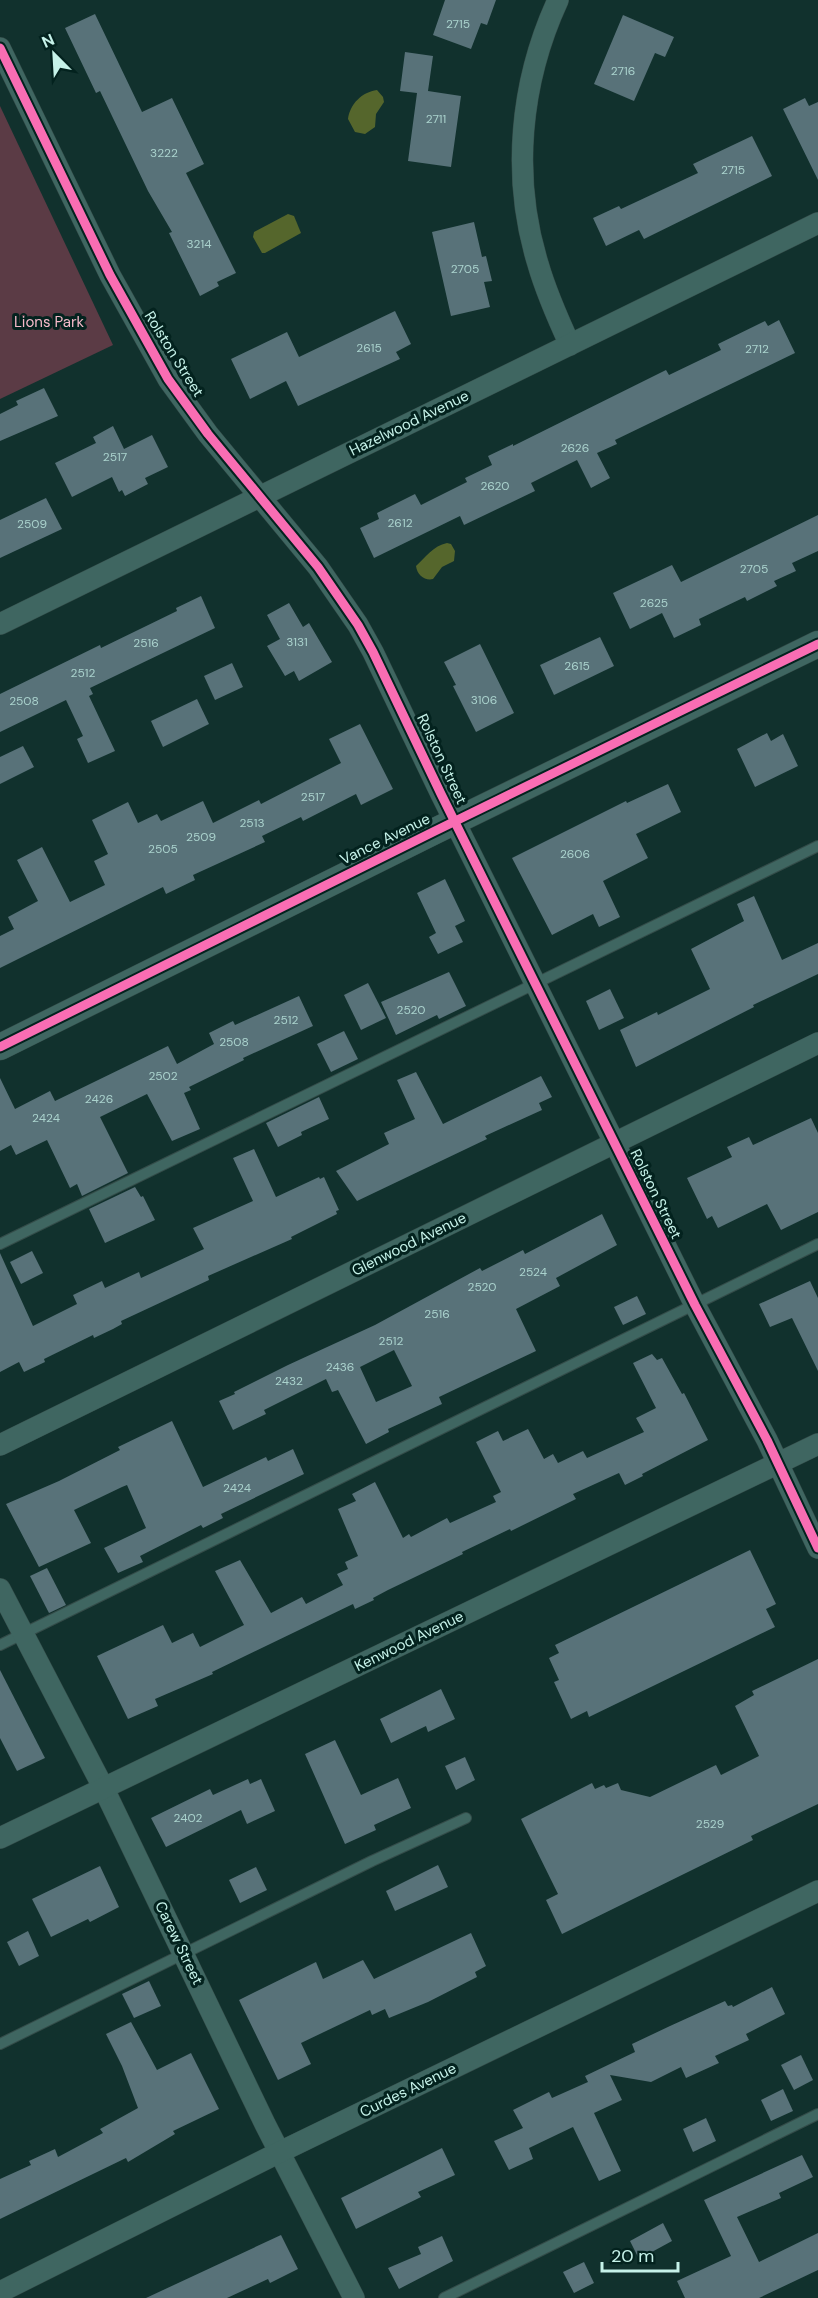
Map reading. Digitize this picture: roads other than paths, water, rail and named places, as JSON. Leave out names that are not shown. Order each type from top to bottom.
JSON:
[{"type":"street","points":[[558,0],[540,42],[533,69],[523,136],[522,181],[537,263],[570,345]]},
{"type":"street","name":"Rolston Street","points":[[0,48],[110,274],[168,379],[258,497],[318,567],[358,625],[695,1305],[778,1463],[818,1548]]},
{"type":"street","name":"Hazelwood Avenue","points":[[0,624],[818,223]]},
{"type":"street","name":"Vance Avenue","points":[[0,1047],[818,644]]},
{"type":"street","name":"Glenwood Avenue","points":[[0,1445],[818,1043]]},
{"type":"street","name":"Kenwood Avenue","points":[[0,1838],[818,1444]]},
{"type":"street","name":"Carew Street","points":[[0,1589],[102,1787],[354,2298]]},
{"type":"street","name":"Curdes Avenue","points":[[0,2292],[280,2152],[818,1891]]},
{"type":"lane","points":[[0,1244],[818,846]]},
{"type":"lane","points":[[0,1644],[818,1244]]},
{"type":"lane","points":[[0,2044],[466,1818]]},
{"type":"lane","points":[[444,2298],[818,2114]]},
{"type":"park label","name":"Lions Park","points":[[49,322]]}]
